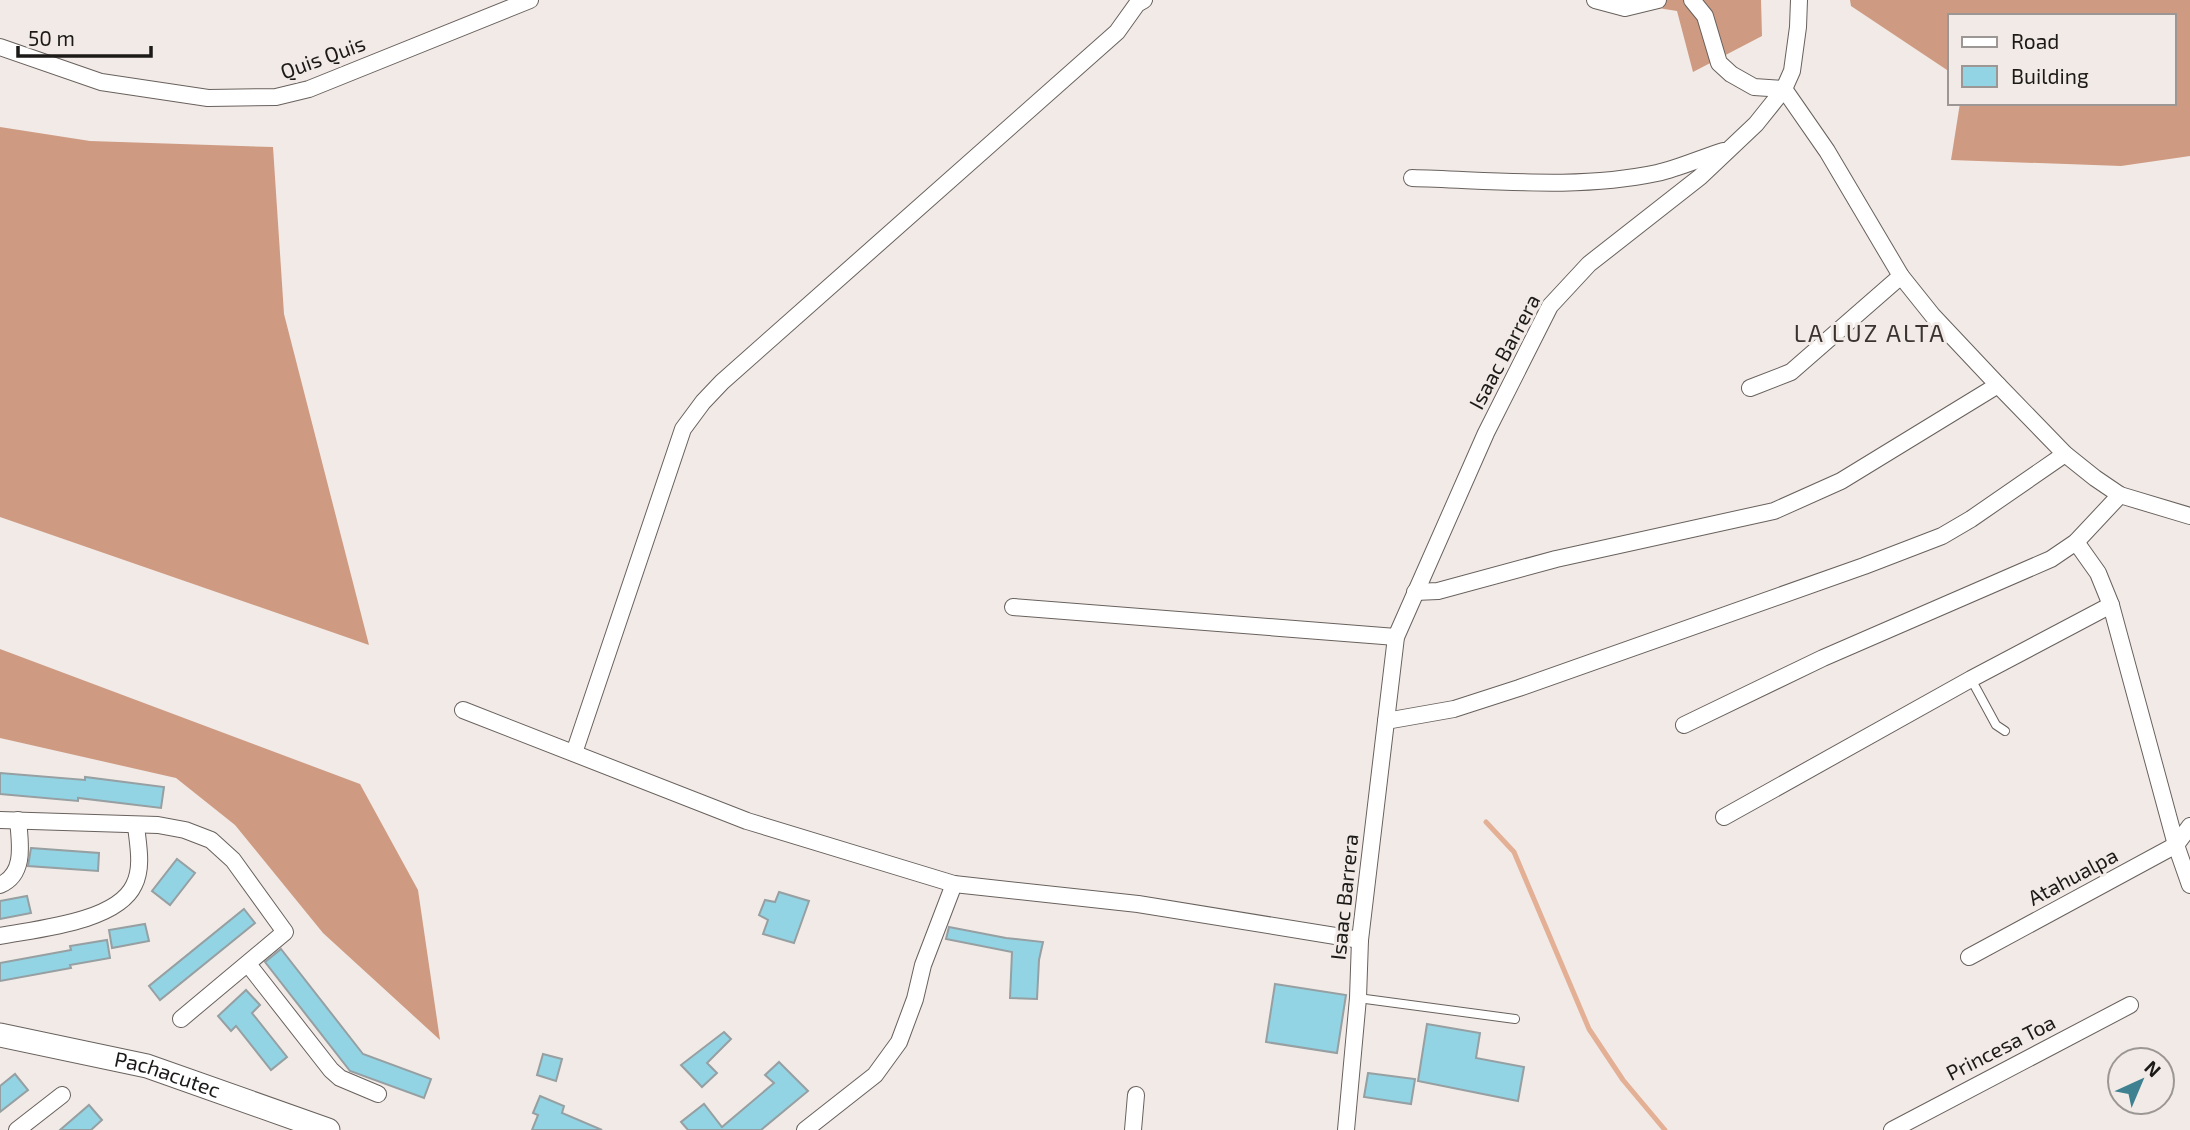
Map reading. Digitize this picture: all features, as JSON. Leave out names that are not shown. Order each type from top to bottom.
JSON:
[{"type":"street","name":"Quis Quis","points":[[0,47],[101,82],[208,98],[276,97],[309,89],[530,0]]},
{"type":"street","points":[[574,753],[683,429],[703,401],[1116,32],[1137,4],[1144,0]]},
{"type":"street","points":[[1595,0],[1625,8],[1658,0]]},
{"type":"street","points":[[1692,0],[1705,16],[1719,63],[1754,88],[1784,89]]},
{"type":"street","points":[[1784,89],[1792,71],[1799,0]]},
{"type":"street","points":[[1784,89],[1827,150],[1901,276],[1933,316],[1997,385],[2065,454],[2120,495],[2190,516]]},
{"type":"street","name":"Isaac Barrera","points":[[1346,1130],[1358,998],[1360,940],[1396,637],[1486,433],[1550,306],[1589,264],[1700,177],[1756,124],[1784,89]]},
{"type":"street","points":[[1412,178],[1529,184],[1609,178],[1657,173],[1729,149]]},
{"type":"street","points":[[1750,388],[1791,372],[1901,276]]},
{"type":"street","points":[[1415,592],[1438,591],[1556,559],[1774,511],[1841,481],[1997,385]]},
{"type":"street","points":[[1386,721],[1454,709],[1518,688],[1942,536],[2065,454]]},
{"type":"street","points":[[1684,725],[1823,658],[2051,559],[2076,542],[2120,495]]},
{"type":"street","points":[[2076,542],[2098,573],[2111,605],[2176,845],[2190,885]]},
{"type":"street","points":[[1724,817],[1971,679],[2111,605]]},
{"type":"street","points":[[1013,607],[1396,637]]},
{"type":"street","points":[[463,710],[747,821],[954,884],[1139,904],[1360,940]]},
{"type":"street","points":[[0,820],[158,825],[185,830],[211,840],[233,860],[285,932],[181,1019]]},
{"type":"street","points":[[0,885],[7,881],[18,867],[18,820]]},
{"type":"street","points":[[0,936],[67,924],[125,899],[134,884],[139,867],[136,826]]},
{"type":"street","name":"Atahualpa","points":[[1969,957],[2176,845],[2190,826]]},
{"type":"street","points":[[806,1130],[875,1075],[898,1042],[915,999],[923,965],[954,884]]},
{"type":"street","points":[[248,964],[331,1070],[340,1078],[378,1094]]},
{"type":"street","name":"Princesa Toa","points":[[1892,1130],[2130,1005]]},
{"type":"street","name":"Pachacutec","points":[[0,1035],[147,1066],[328,1130]]},
{"type":"street","points":[[17,1130],[62,1095]]},
{"type":"street","points":[[1133,1130],[1136,1095]]},
{"type":"lane","points":[[1971,679],[1996,724],[2004,731]]},
{"type":"lane","points":[[1358,998],[1515,1020]]},
{"type":"shaded area","points":[[1607,0],[1761,0],[1762,36],[1693,72],[1677,11]]},
{"type":"shaded area","points":[[1850,0],[2190,0],[2190,156],[2121,166],[1951,160],[1960,105],[2176,105],[2176,14],[1948,14],[1948,71],[1851,6]]},
{"type":"shaded area","points":[[0,127],[90,141],[273,147],[284,314],[369,645],[0,517]]},
{"type":"shaded area","points":[[0,649],[360,784],[418,890],[440,1040],[323,933],[235,825],[176,778],[0,738]]},
{"type":"building","points":[[0,773],[85,780],[85,777],[164,787],[161,808],[78,798],[78,801],[0,794]]},
{"type":"building","points":[[31,848],[99,853],[98,871],[28,866]]},
{"type":"building","points":[[177,859],[195,873],[170,905],[152,891]]},
{"type":"building","points":[[779,892],[809,901],[794,943],[763,934],[768,920],[759,915],[765,900],[775,902]]},
{"type":"building","points":[[27,896],[31,913],[0,919],[0,901]]},
{"type":"building","points":[[244,909],[255,923],[160,1000],[149,986]]},
{"type":"building","points":[[145,924],[149,941],[112,948],[109,930]]},
{"type":"building","points":[[949,927],[1043,942],[1037,999],[1010,998],[1012,952],[946,939]]},
{"type":"building","points":[[107,940],[110,958],[0,981],[0,963],[71,950],[70,946]]},
{"type":"building","points":[[281,949],[363,1054],[431,1079],[424,1098],[350,1071],[265,962]]},
{"type":"building","points":[[1275,984],[1346,995],[1337,1053],[1266,1042]]},
{"type":"building","points":[[246,990],[260,1005],[252,1013],[287,1057],[271,1070],[236,1026],[231,1031],[218,1016]]},
{"type":"building","points":[[1427,1024],[1480,1033],[1476,1058],[1524,1067],[1518,1101],[1418,1081]]},
{"type":"building","points":[[724,1032],[731,1039],[707,1063],[717,1073],[702,1087],[681,1065]]},
{"type":"building","points":[[543,1054],[562,1059],[556,1081],[537,1075]]},
{"type":"building","points":[[779,1062],[808,1091],[761,1130],[688,1130],[681,1122],[704,1104],[722,1127],[774,1083],[765,1075]]},
{"type":"building","points":[[1368,1073],[1415,1079],[1411,1104],[1364,1097]]},
{"type":"building","points":[[15,1074],[28,1090],[0,1112],[0,1086]]},
{"type":"building","points":[[540,1096],[564,1106],[562,1113],[602,1130],[532,1130],[538,1115],[533,1113]]},
{"type":"building","points":[[89,1105],[102,1120],[91,1130],[60,1130]]},
{"type":"waterway","points":[[1486,822],[1514,852],[1589,1029],[1623,1080],[1665,1130]]},
{"type":"district","name":"LA LUZ ALTA","points":[[1870,334]]}]
